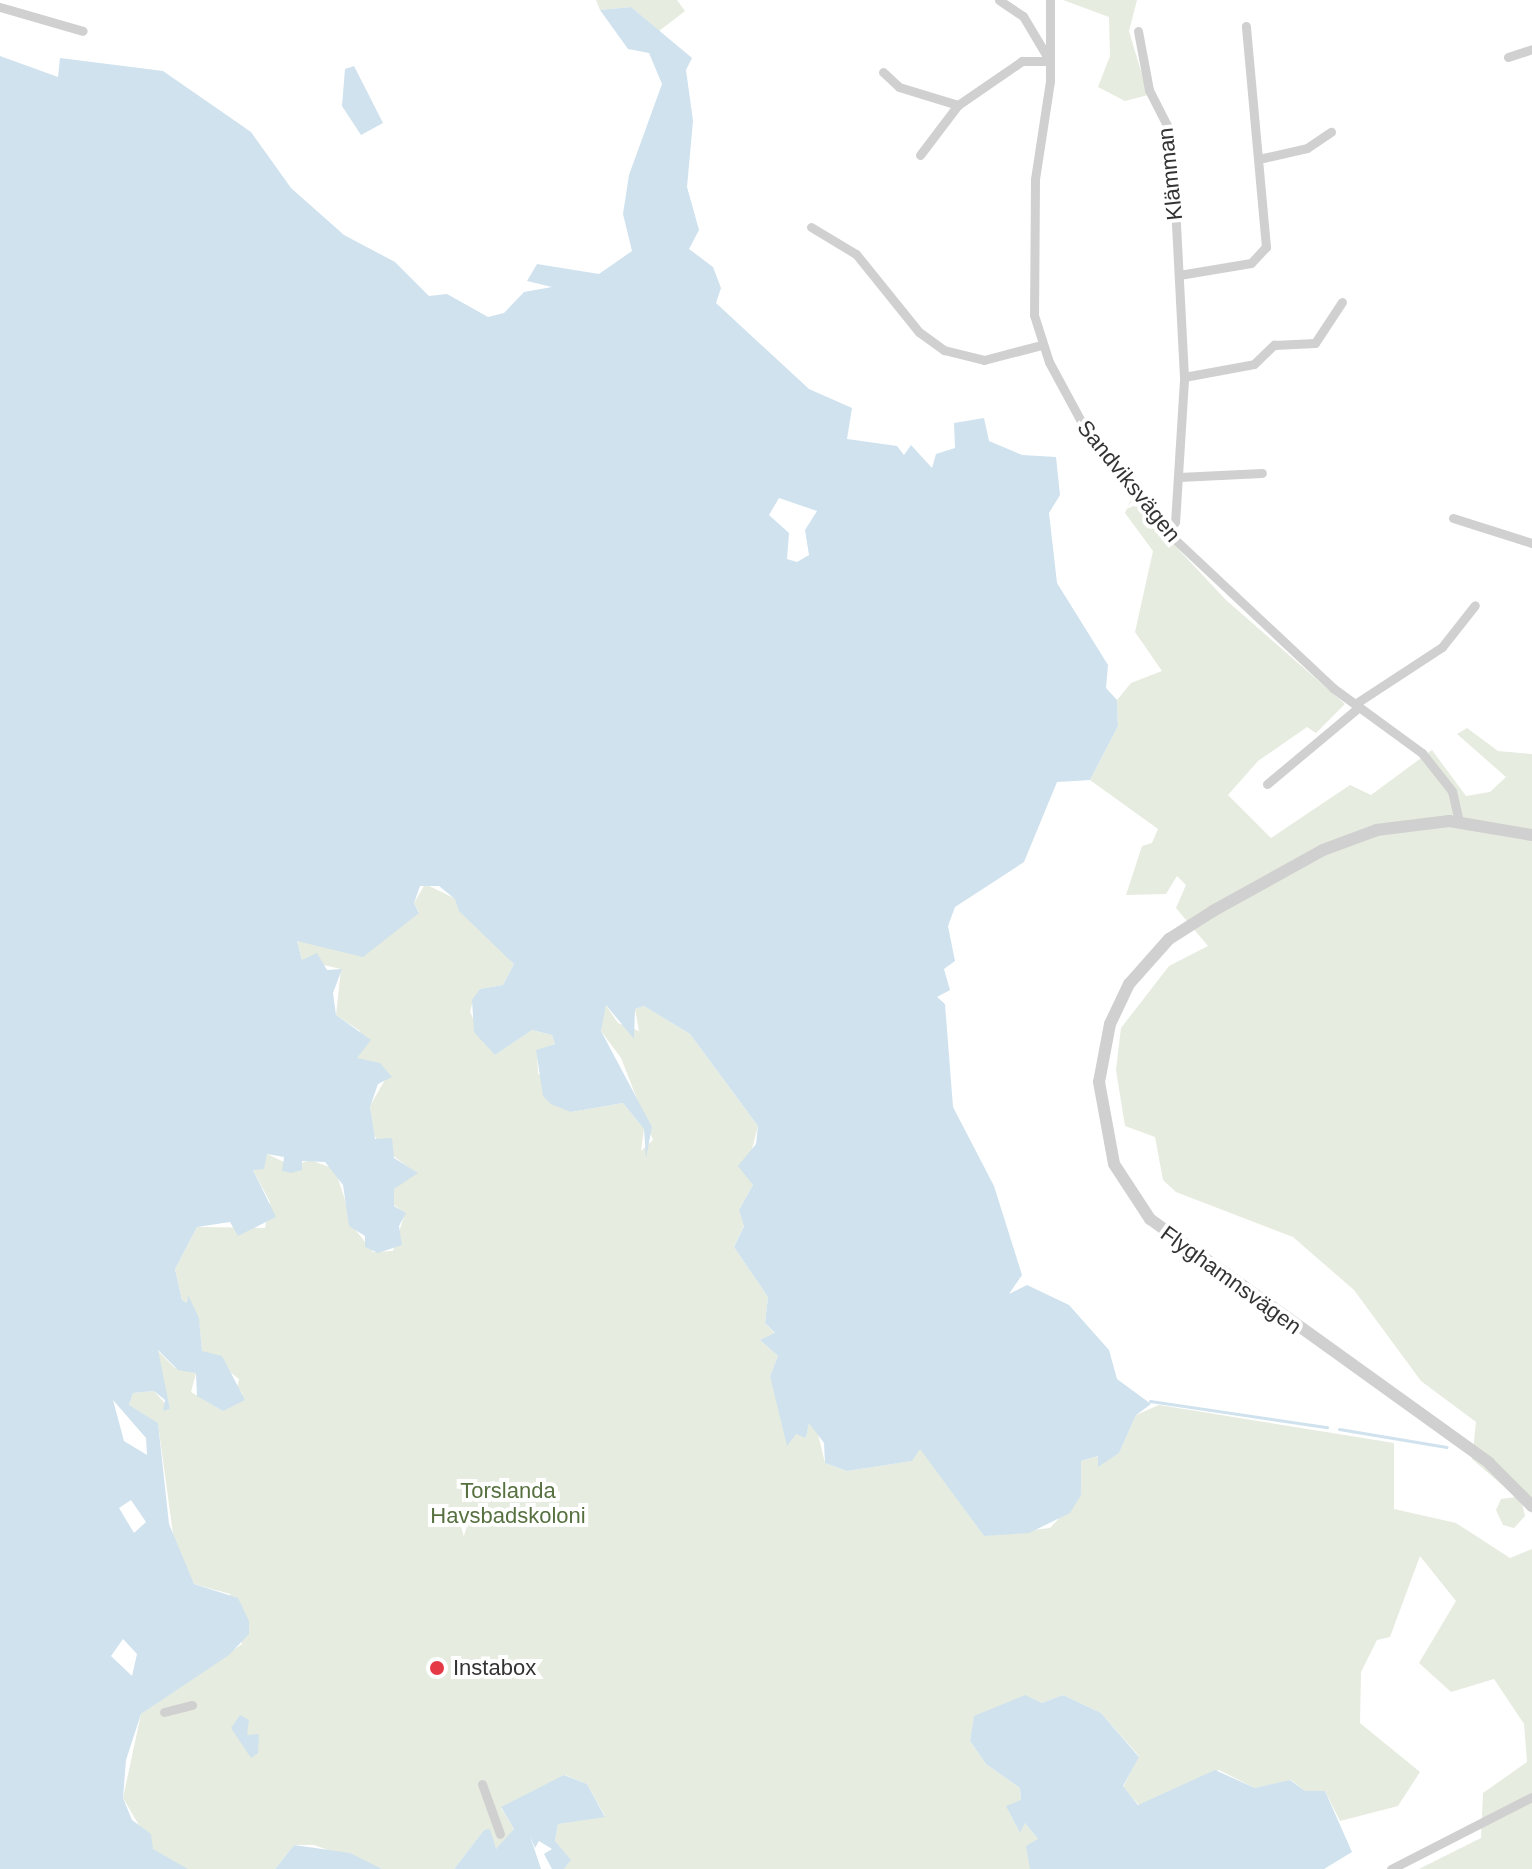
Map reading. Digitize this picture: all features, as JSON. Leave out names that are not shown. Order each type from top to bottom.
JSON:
[{"type":"street","points":[[999,0],[1023,16],[1050,61]]},
{"type":"street","name":"Sandviksvägen","points":[[1050,0],[1050,61],[1035,179],[1034,315],[1041,345],[1088,434],[1167,532],[1357,705],[1436,767],[1459,822]]},
{"type":"street","points":[[0,7],[83,31]]},
{"type":"street","points":[[1179,275],[1251,263],[1264,253],[1263,158],[1246,26]]},
{"type":"street","name":"Klämman","points":[[1138,31],[1171,145],[1179,275],[1184,377],[1179,477],[1167,532]]},
{"type":"street","points":[[1508,57],[1532,49]]},
{"type":"street","points":[[920,155],[958,105],[1022,61],[1050,61]]},
{"type":"street","points":[[883,72],[899,87],[958,105]]},
{"type":"street","points":[[1263,158],[1307,148],[1331,132]]},
{"type":"street","points":[[811,227],[856,254],[919,332],[944,350],[984,360],[1041,345]]},
{"type":"street","points":[[1184,377],[1254,364],[1274,345],[1315,343],[1342,302]]},
{"type":"street","points":[[1179,477],[1262,473]]},
{"type":"street","points":[[1453,518],[1532,543]]},
{"type":"street","points":[[1267,784],[1357,705],[1442,647],[1475,605]]},
{"type":"street","name":"Flyghamnsvägen","points":[[1532,835],[1459,822],[1396,826],[1341,842],[1169,939],[1129,984],[1110,1024],[1101,1114],[1123,1183],[1164,1233],[1489,1463],[1532,1506]]},
{"type":"street","points":[[164,1712],[192,1705]]},
{"type":"street","points":[[482,1784],[500,1834]]},
{"type":"street","points":[[1391,1869],[1532,1797]]},
{"type":"green space","points":[[596,0],[677,0],[685,11],[659,31],[631,7],[600,10]]},
{"type":"green space","points":[[1063,0],[1137,0],[1129,31],[1148,95],[1125,101],[1098,87],[1110,56],[1109,17]]},
{"type":"green space","points":[[1131,499],[1226,600],[1345,704],[1316,733],[1307,727],[1258,761],[1228,795],[1271,838],[1350,785],[1371,795],[1432,750],[1466,796],[1490,792],[1506,777],[1457,734],[1467,728],[1498,751],[1532,754],[1532,1513],[1522,1503],[1525,1516],[1514,1528],[1503,1525],[1496,1510],[1501,1499],[1516,1497],[1472,1459],[1476,1422],[1421,1381],[1354,1290],[1293,1237],[1176,1192],[1163,1180],[1155,1137],[1125,1126],[1116,1070],[1121,1028],[1169,966],[1208,946],[1176,908],[1186,885],[1177,876],[1166,894],[1126,895],[1142,846],[1152,843],[1158,829],[1090,780],[1118,726],[1117,700],[1131,683],[1162,671],[1135,632],[1153,551],[1125,513]]},
{"type":"green space","name":"Torslanda Havsbadskoloni","points":[[425,884],[456,899],[514,964],[503,985],[480,989],[473,1000],[470,1012],[485,1042],[495,1055],[532,1030],[552,1035],[555,1044],[537,1050],[538,1073],[571,1112],[623,1103],[644,1129],[641,1151],[653,1140],[621,1058],[601,1031],[605,1004],[618,1023],[639,1031],[635,1009],[644,1006],[690,1034],[758,1126],[746,1172],[753,1185],[739,1210],[744,1225],[734,1247],[768,1297],[765,1323],[775,1334],[760,1340],[778,1356],[770,1376],[796,1432],[806,1438],[809,1422],[816,1426],[825,1463],[847,1471],[911,1461],[920,1448],[984,1536],[1050,1528],[1081,1495],[1081,1461],[1099,1456],[1098,1466],[1119,1453],[1136,1415],[1159,1405],[1394,1443],[1394,1509],[1456,1523],[1510,1558],[1532,1549],[1532,1869],[1419,1869],[1481,1838],[1483,1793],[1527,1762],[1524,1724],[1494,1679],[1451,1692],[1419,1663],[1456,1601],[1420,1556],[1390,1637],[1377,1640],[1361,1672],[1360,1723],[1420,1772],[1398,1806],[1340,1821],[1325,1791],[1305,1791],[1291,1780],[1255,1788],[1219,1770],[1139,1805],[1123,1787],[1139,1756],[1101,1713],[1063,1695],[1042,1703],[1025,1696],[974,1717],[970,1741],[986,1764],[1020,1788],[1021,1800],[1009,1812],[1020,1833],[1024,1822],[1038,1839],[1030,1869],[564,1869],[570,1861],[555,1841],[558,1824],[605,1816],[587,1784],[565,1775],[501,1808],[514,1829],[505,1841],[496,1849],[484,1830],[454,1869],[382,1869],[314,1845],[294,1845],[275,1869],[183,1869],[153,1849],[123,1798],[141,1714],[242,1644],[230,1594],[194,1584],[174,1541],[158,1424],[129,1405],[133,1393],[154,1391],[170,1409],[157,1350],[175,1368],[196,1373],[191,1392],[223,1411],[243,1393],[236,1392],[239,1379],[202,1351],[199,1321],[188,1297],[187,1303],[182,1300],[175,1269],[197,1227],[265,1228],[270,1202],[253,1170],[267,1154],[301,1170],[299,1164],[310,1160],[335,1169],[354,1228],[373,1252],[393,1251],[405,1213],[394,1205],[394,1189],[412,1170],[392,1155],[392,1139],[378,1142],[373,1133],[370,1106],[387,1076],[357,1058],[360,1031],[336,1015],[341,969],[302,960],[297,941],[363,953],[419,912],[414,903]]},
{"type":"water","points":[[631,7],[692,58],[686,70],[693,121],[687,187],[699,230],[689,249],[713,267],[721,288],[716,303],[809,389],[852,408],[847,439],[897,446],[904,455],[911,445],[932,468],[936,454],[955,448],[954,423],[984,418],[989,441],[1022,455],[1056,457],[1060,495],[1049,513],[1057,583],[1108,665],[1106,688],[1117,700],[1118,726],[1090,780],[1057,782],[1024,862],[955,907],[948,926],[955,961],[944,969],[950,990],[937,997],[945,1004],[953,1107],[994,1186],[1022,1275],[1009,1294],[1027,1285],[1069,1305],[1109,1350],[1117,1379],[1151,1404],[1136,1415],[1119,1453],[1098,1467],[1098,1456],[1081,1461],[1081,1495],[1070,1513],[1029,1533],[984,1536],[920,1449],[912,1461],[847,1471],[825,1463],[824,1443],[809,1423],[806,1438],[796,1434],[787,1446],[770,1376],[778,1356],[760,1340],[775,1333],[765,1323],[768,1297],[734,1247],[744,1226],[739,1210],[753,1185],[738,1166],[756,1144],[758,1126],[690,1034],[644,1006],[635,1009],[634,1039],[606,1005],[601,1031],[652,1127],[646,1158],[644,1129],[623,1103],[571,1112],[551,1104],[543,1096],[536,1050],[555,1044],[552,1035],[532,1030],[495,1055],[474,1032],[472,1000],[480,989],[503,985],[514,964],[459,911],[455,899],[439,886],[420,886],[414,903],[419,913],[363,957],[297,941],[302,960],[317,953],[327,970],[342,969],[333,993],[336,1015],[371,1040],[357,1058],[380,1063],[392,1077],[378,1084],[370,1107],[375,1139],[392,1138],[394,1158],[418,1173],[394,1189],[394,1206],[406,1213],[399,1226],[402,1245],[378,1253],[365,1247],[365,1236],[349,1226],[343,1185],[325,1162],[302,1161],[302,1170],[291,1173],[282,1171],[284,1157],[267,1154],[264,1169],[253,1170],[276,1217],[238,1236],[230,1222],[197,1227],[175,1269],[182,1300],[187,1303],[188,1295],[199,1318],[202,1351],[222,1356],[245,1400],[223,1411],[197,1396],[196,1373],[178,1370],[158,1350],[170,1409],[163,1411],[165,1400],[154,1391],[133,1393],[129,1405],[158,1423],[169,1524],[194,1584],[238,1598],[249,1621],[249,1634],[229,1655],[141,1714],[126,1760],[123,1798],[132,1820],[151,1834],[153,1849],[188,1869],[0,1869],[0,56],[58,77],[60,58],[163,71],[251,132],[291,188],[344,235],[395,262],[429,296],[447,294],[488,317],[504,313],[524,292],[552,287],[527,281],[537,264],[599,274],[632,251],[623,214],[629,175],[662,84],[649,53],[628,49],[600,10]],"holes":[[[779,498],[817,511],[805,530],[809,555],[797,562],[787,559],[789,533],[769,515]],[[113,1400],[146,1438],[147,1455],[124,1441]],[[131,1500],[146,1522],[134,1533],[119,1508]],[[123,1639],[137,1654],[132,1676],[111,1656]]]},
{"type":"water","points":[[354,66],[383,123],[361,135],[342,106],[345,69]]},
{"type":"water","points":[[1025,1695],[1042,1703],[1063,1695],[1101,1713],[1139,1757],[1123,1786],[1138,1805],[1215,1770],[1255,1788],[1290,1780],[1305,1791],[1325,1791],[1352,1852],[1324,1869],[1030,1869],[1026,1846],[1038,1839],[1025,1823],[1020,1833],[1006,1806],[1021,1800],[1020,1788],[986,1764],[970,1741],[974,1716]]},
{"type":"water","points":[[240,1715],[249,1720],[247,1735],[259,1734],[258,1753],[251,1758],[231,1728]]},
{"type":"water","points":[[564,1775],[587,1784],[605,1817],[558,1824],[555,1841],[571,1860],[564,1869],[552,1869],[544,1854],[552,1849],[539,1841],[535,1848],[530,1836],[541,1869],[454,1869],[484,1830],[490,1829],[496,1849],[514,1829],[501,1807]]},
{"type":"water","points":[[294,1845],[350,1853],[382,1869],[275,1869]]},
{"type":"waterway","points":[[1150,1401],[1327,1427]]},
{"type":"waterway","points":[[1339,1429],[1446,1447]]},
{"type":"place","name":"Instabox","points":[[437,1668]]}]
